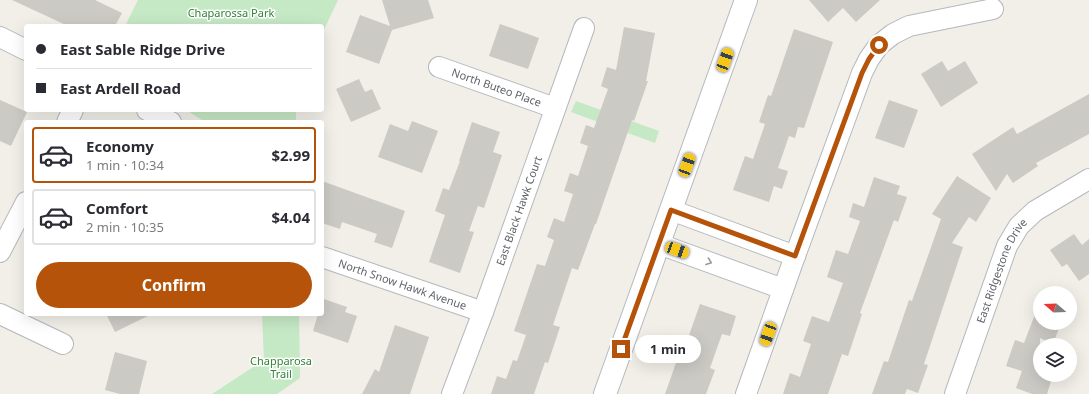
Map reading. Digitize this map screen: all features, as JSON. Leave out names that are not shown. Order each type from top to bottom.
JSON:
[{"type":"street","points":[[605,394],[746,0]]},
{"type":"street","points":[[746,394],[862,73],[869,59],[879,45],[893,34],[909,26],[993,9]]},
{"type":"street","name":"East Black Hawk Court","points":[[452,394],[484,312],[584,28]]},
{"type":"street","points":[[0,37],[24,49]]},
{"type":"street","name":"North Buteo Place","points":[[439,67],[555,108]]},
{"type":"street","points":[[151,112],[166,120]]},
{"type":"street","name":"East Ridgestone Drive","points":[[955,394],[1007,246],[1019,226],[1035,212],[1089,179]]},
{"type":"street","points":[[0,252],[24,206]]},
{"type":"street","points":[[671,210],[795,256]]},
{"type":"street","points":[[659,244],[784,288]]},
{"type":"street","name":"North Snow Hawk Avenue","points":[[324,258],[484,312]]},
{"type":"street","points":[[0,314],[62,344]]},
{"type":"green space","name":"Chaparossa Park","points":[[138,0],[338,0],[324,30],[324,24],[126,24]]},
{"type":"green space","points":[[576,101],[659,131],[655,143],[571,112]]},
{"type":"green space","points":[[189,112],[296,112],[296,120],[202,120]]},
{"type":"green space","name":"Chapparosa Trail","points":[[262,316],[299,316],[300,378],[277,394],[212,394],[264,360]]},
{"type":"building","points":[[12,0],[95,0],[122,13],[116,24],[64,24]]},
{"type":"building","points":[[382,0],[428,0],[434,18],[392,30],[379,64],[346,52],[360,15],[390,26]]},
{"type":"building","points":[[809,0],[880,0],[856,22],[843,8],[828,22]]},
{"type":"building","points":[[500,24],[539,38],[528,69],[489,56]]},
{"type":"building","points":[[624,27],[655,33],[646,81],[648,81],[634,121],[632,120],[596,224],[578,270],[572,268],[553,325],[560,327],[548,363],[545,362],[534,394],[491,394],[497,376],[506,379],[513,360],[517,361],[526,335],[514,331],[537,264],[545,266],[554,240],[547,237],[554,218],[564,222],[573,194],[564,191],[570,173],[578,176],[588,146],[580,143],[586,125],[594,128],[608,89],[601,86],[607,67],[616,70]]},
{"type":"building","points":[[794,29],[833,42],[804,128],[798,127],[795,138],[789,136],[778,168],[788,171],[782,189],[774,186],[769,202],[733,190],[745,156],[753,159],[765,124],[759,122],[768,95],[771,96]]},
{"type":"building","points":[[942,61],[948,71],[965,61],[978,83],[941,107],[921,74]]},
{"type":"building","points":[[359,79],[365,92],[372,89],[381,109],[351,122],[336,89]]},
{"type":"building","points":[[1089,94],[1089,134],[1036,163],[1038,166],[1013,183],[1007,174],[996,191],[972,154],[1013,127],[1017,134]]},
{"type":"building","points":[[0,100],[24,112],[27,112],[11,146],[0,141]]},
{"type":"building","points":[[889,100],[918,110],[904,148],[875,138]]},
{"type":"building","points":[[412,121],[438,131],[422,173],[378,157],[390,124],[408,131]]},
{"type":"building","points":[[472,122],[500,132],[493,152],[502,155],[484,208],[478,206],[469,231],[474,232],[460,273],[429,262],[445,215],[435,211],[443,188],[449,190]]},
{"type":"building","points":[[957,176],[991,198],[976,222],[969,217],[952,243],[963,247],[924,364],[928,365],[918,393],[907,389],[905,394],[872,394],[884,361],[888,362],[909,300],[912,301],[941,219],[932,214]]},
{"type":"building","points":[[874,177],[900,186],[897,194],[907,197],[898,222],[894,220],[860,313],[862,314],[848,356],[842,354],[828,394],[783,394],[790,373],[800,377],[811,344],[803,341],[812,316],[829,322],[843,283],[827,277],[836,250],[848,254],[860,221],[849,217],[853,203],[864,207]]},
{"type":"building","points":[[324,182],[405,211],[392,248],[374,242],[377,234],[342,222],[340,229],[324,224]]},
{"type":"building","points":[[1074,234],[1082,245],[1089,239],[1089,274],[1079,281],[1067,264],[1062,267],[1050,250]]},
{"type":"building","points":[[324,299],[347,307],[345,312],[357,316],[348,343],[313,331],[317,316],[324,316]]},
{"type":"building","points":[[700,304],[736,316],[730,336],[722,334],[710,368],[715,370],[706,394],[665,394],[678,357],[681,358]]},
{"type":"building","points":[[107,316],[148,316],[115,332]]},
{"type":"building","points":[[1033,320],[1033,330],[1058,330],[1055,338],[1033,338],[1033,382],[1051,382],[1047,394],[1032,394],[1016,388],[1022,371],[1006,366],[1015,340],[1024,343]]},
{"type":"building","points":[[395,325],[429,337],[410,394],[362,394],[375,369],[379,372]]},
{"type":"building","points":[[115,352],[147,361],[139,394],[120,394],[105,390]]},
{"type":"route","points":[[621,349],[671,210],[795,256],[862,73],[869,59],[879,45]]}]
